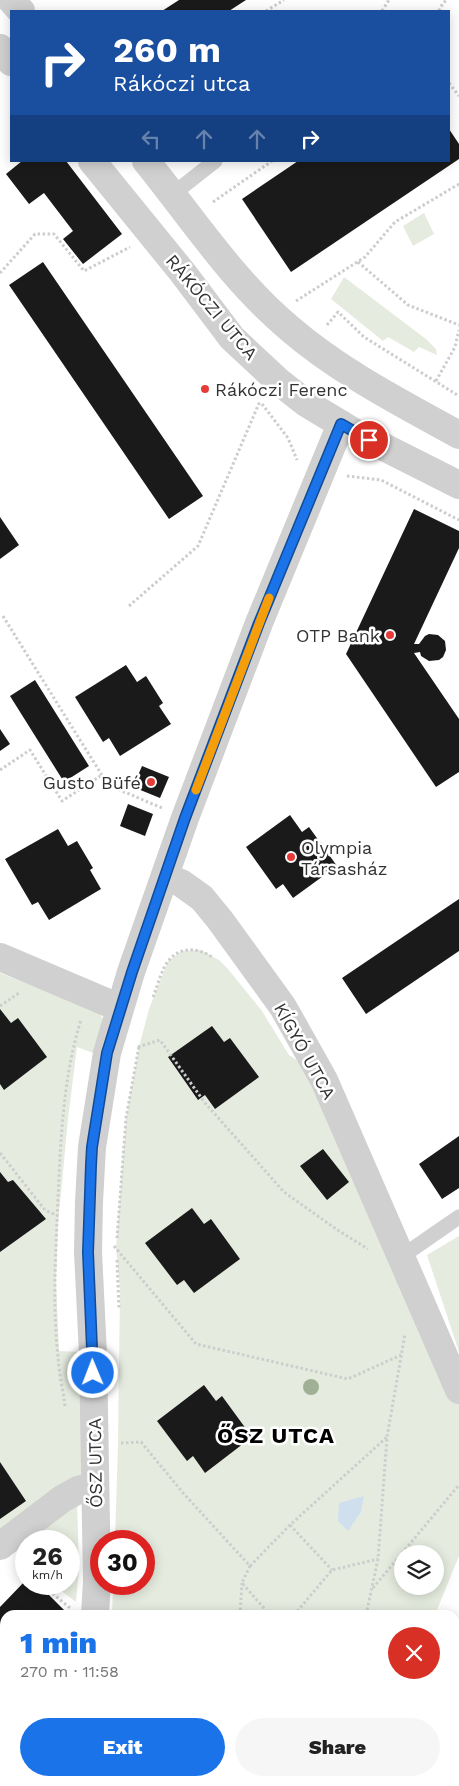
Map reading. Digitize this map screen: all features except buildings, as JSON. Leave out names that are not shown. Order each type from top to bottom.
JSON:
[{"type":"street","points":[[11,0],[20,10]]},
{"type":"street","points":[[0,48],[10,61]]},
{"type":"street","name":"RÁKÓCZI UTCA","points":[[93,162],[183,273],[232,338],[278,381],[306,403],[341,424],[459,485]]},
{"type":"street","points":[[147,162],[226,264],[288,327],[331,360],[459,436]]},
{"type":"street","name":"ŐSZ UTCA","points":[[84,1610],[97,1581],[93,1354],[88,1252],[92,1147],[107,1053],[120,1008],[185,818],[259,623],[341,424]]},
{"type":"street","name":"KÍGYÓ UTCA","points":[[165,877],[181,883],[202,898],[283,1007],[324,1080],[459,1390]]},
{"type":"street","points":[[0,957],[120,1008]]},
{"type":"street","points":[[0,1546],[62,1498],[78,1490],[95,1486]]},
{"type":"lane","points":[[173,194],[214,162]]},
{"type":"lane","points":[[400,1254],[459,1217]]},
{"type":"path","points":[[268,10],[284,0]]},
{"type":"path","points":[[450,83],[459,96]]},
{"type":"path","points":[[213,202],[271,162]]},
{"type":"path","points":[[295,301],[358,262],[395,222],[459,184]]},
{"type":"path","points":[[0,273],[35,234],[54,234],[84,271],[136,244]]},
{"type":"path","points":[[358,262],[408,305],[459,325]]},
{"type":"path","points":[[338,312],[364,337],[459,396]]},
{"type":"path","points":[[436,382],[455,347],[459,330]]},
{"type":"path","points":[[129,606],[198,546],[260,402]]},
{"type":"path","points":[[3,616],[108,786],[185,818]]},
{"type":"path","points":[[0,770],[30,750],[62,801],[102,775]]},
{"type":"path","points":[[152,1001],[168,961],[182,951],[201,950],[219,960]]},
{"type":"path","points":[[0,1006],[21,991]]},
{"type":"path","points":[[67,1414],[58,1356],[56,1271],[58,1215],[67,1083],[73,1046],[82,1017]]},
{"type":"path","points":[[119,1309],[116,1248],[126,1118],[141,1037]]},
{"type":"path","points":[[112,1038],[138,1047],[160,1040],[205,1103],[284,1192],[336,1229],[387,1261],[400,1254]]},
{"type":"path","points":[[0,1154],[45,1210],[58,1215],[89,1221],[116,1248],[196,1344],[348,1379],[401,1355]]},
{"type":"path","points":[[367,1610],[378,1559],[386,1437],[406,1329]]},
{"type":"path","points":[[240,1610],[242,1583],[250,1566],[290,1524],[386,1437]]},
{"type":"path","points":[[94,1449],[141,1442],[184,1494],[250,1566]]},
{"type":"path","points":[[372,1589],[459,1485]]},
{"type":"path","points":[[290,1524],[332,1570]]},
{"type":"path","points":[[298,1610],[332,1570],[378,1559]]},
{"type":"path","points":[[242,1583],[266,1610]]},
{"type":"path","points":[[58,1595],[80,1610]]},
{"type":"shaded area","points":[[424,213],[434,234],[413,246],[403,226]]},
{"type":"shaded area","points":[[344,277],[426,339],[436,349],[437,355],[419,347],[414,352],[388,337],[383,341],[331,299]]},
{"type":"shaded area","points":[[201,950],[219,960],[228,969],[262,1011],[289,1055],[322,1077],[459,1389],[459,1556],[444,1593],[444,1545],[394,1545],[394,1595],[443,1595],[437,1610],[112,1610],[113,1595],[155,1595],[155,1530],[115,1530],[120,1290],[116,1248],[126,1118],[139,1047],[149,1009],[168,961],[182,951]]},
{"type":"shaded area","points":[[0,973],[86,1007],[101,1015],[106,1026],[96,1054],[77,1047],[58,1224],[56,1280],[59,1351],[82,1352],[95,1486],[25,1530],[15,1530],[15,1537],[0,1546]]},
{"type":"shaded area","points":[[459,1236],[459,1352],[427,1255]]},
{"type":"shaded area","points":[[77,1500],[78,1530],[43,1530]]},
{"type":"shaded area","points":[[67,1595],[77,1595],[76,1602]]},
{"type":"water","points":[[364,1496],[361,1512],[348,1531],[338,1521],[339,1503]]},
{"type":"slow traffic","points":[[196,790],[269,598]]},
{"type":"place","name":"Rákóczi Ferenc","points":[[205,389]]},
{"type":"place","name":"OTP Bank","points":[[390,635]]},
{"type":"place","name":"Gusto Büfé","points":[[151,782]]},
{"type":"place","name":"Olympia Társasház","points":[[291,857]]},
{"type":"district","name":"ŐSZ UTCA","points":[[276,1435]]},
{"type":"route","points":[[93,1373],[88,1252],[92,1147],[107,1053],[120,1008],[185,818],[259,623],[312,490],[341,424],[369,440]]}]
